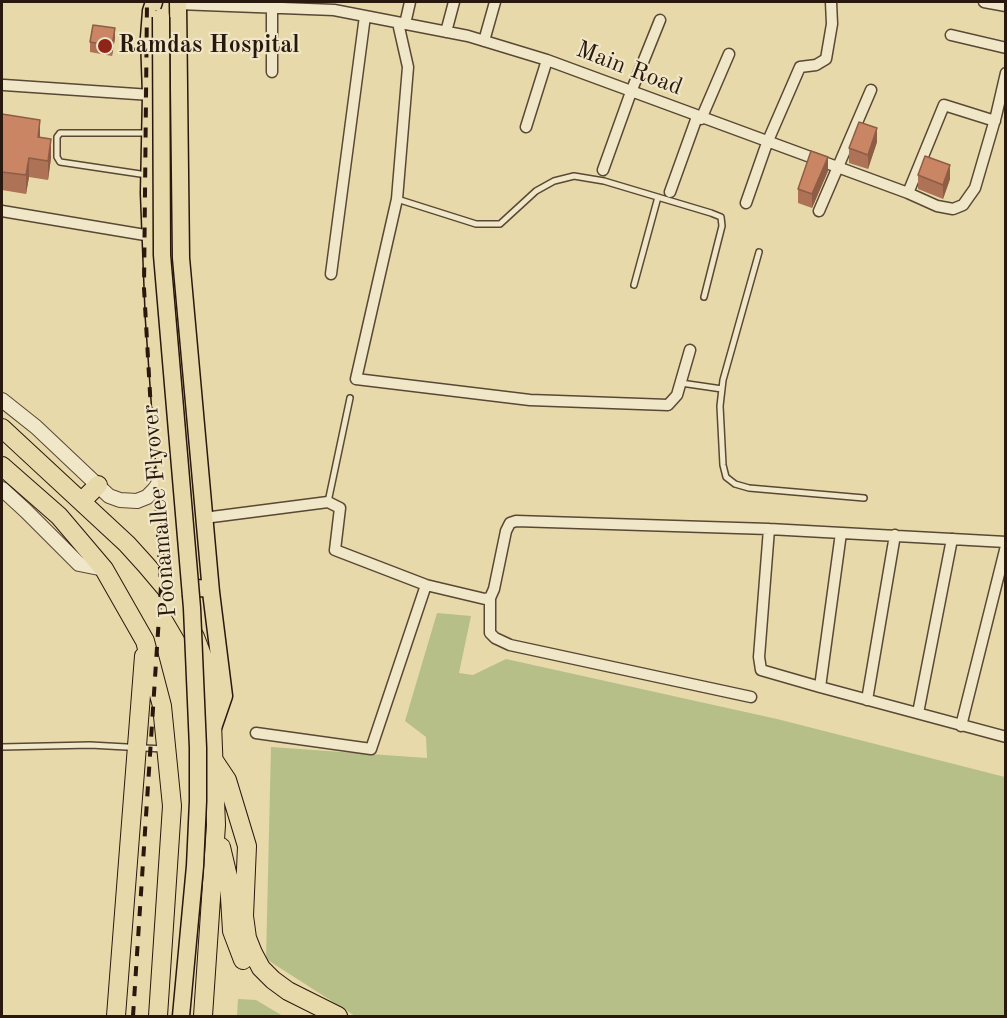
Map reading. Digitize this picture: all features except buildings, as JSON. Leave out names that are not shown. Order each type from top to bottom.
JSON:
[{"type":"highway","points":[[2,428],[128,544],[168,591],[195,637],[208,671],[216,825],[203,1017]]},
{"type":"highway","points":[[2,466],[59,516],[104,569],[145,640],[162,706],[172,806],[159,1017]]},
{"type":"highway","points":[[82,501],[98,485]]},
{"type":"highway","points":[[116,1017],[145,640]]},
{"type":"highway","points":[[214,760],[227,780],[247,846],[244,916],[247,938],[253,954],[261,968],[273,980],[288,991],[338,1017]]},
{"type":"highway","points":[[216,825],[229,881],[232,931],[246,967],[274,997],[313,1017]]},
{"type":"main road","points":[[153,2],[148,37],[151,95],[149,175],[154,318],[174,571],[178,583],[185,589],[210,588]]},
{"type":"main road","points":[[178,3],[181,258],[210,588],[224,696],[212,731]]},
{"type":"main road","name":"Poonamallee Flyover","points":[[160,9],[162,255],[189,566],[195,647],[197,724],[198,801],[195,866],[181,1017]]},
{"type":"street","points":[[410,2],[402,23],[408,67],[397,199],[356,379],[519,399],[668,405],[677,395],[690,350]]},
{"type":"street","points":[[446,32],[454,2]]},
{"type":"street","points":[[484,41],[495,2]]},
{"type":"street","points":[[746,203],[767,142],[800,67],[816,65],[826,59],[832,24],[831,2]]},
{"type":"street","points":[[984,2],[1005,6]]},
{"type":"street","name":"Main Road","points":[[178,3],[253,5],[272,9],[334,6],[365,16],[484,41],[547,60],[837,169],[908,193],[937,206],[953,209],[963,205],[975,188],[999,119]]},
{"type":"street","points":[[272,9],[272,72]]},
{"type":"street","points":[[331,274],[365,16]]},
{"type":"street","points":[[603,170],[660,20]]},
{"type":"street","points":[[951,35],[1005,48]]},
{"type":"street","points":[[670,192],[699,118],[729,54]]},
{"type":"street","points":[[526,127],[547,60]]},
{"type":"street","points":[[908,193],[944,105],[999,119],[1005,73]]},
{"type":"street","points":[[4,85],[151,95]]},
{"type":"street","points":[[819,211],[871,90]]},
{"type":"street","points":[[2,211],[151,236]]},
{"type":"street","points":[[2,400],[36,427],[109,496],[120,500],[137,501],[147,497],[165,474]]},
{"type":"street","points":[[2,489],[79,564],[104,569]]},
{"type":"street","points":[[204,518],[328,502],[340,508],[335,550],[426,585],[485,599],[490,598]]},
{"type":"street","points":[[751,697],[510,645],[495,638],[490,633],[490,598],[494,590],[506,531],[510,524],[516,521],[769,529],[1005,542]]},
{"type":"street","points":[[769,529],[759,657],[761,670],[1005,737]]},
{"type":"street","points":[[820,687],[841,533]]},
{"type":"street","points":[[867,700],[895,536]]},
{"type":"street","points":[[918,714],[952,539]]},
{"type":"street","points":[[961,726],[1005,546]]},
{"type":"street","points":[[256,733],[371,749],[426,585]]},
{"type":"lane","points":[[149,133],[60,133],[57,137],[57,157],[60,162],[149,175]]},
{"type":"lane","points":[[397,199],[476,224],[500,224],[536,191],[555,181],[574,176],[604,181],[711,213],[723,220],[704,297]]},
{"type":"lane","points":[[634,285],[658,197]]},
{"type":"lane","points":[[759,252],[722,389],[720,406],[723,465],[726,477],[735,484],[749,488],[864,498]]},
{"type":"lane","points":[[681,383],[722,389]]},
{"type":"lane","points":[[328,502],[350,398]]},
{"type":"lane","points":[[2,747],[90,745],[168,749]]},
{"type":"green space","points":[[437,613],[471,616],[459,673],[473,675],[506,659],[777,719],[1005,777],[1005,1016],[355,1016],[266,959],[271,747],[427,758],[426,737],[405,721]]},
{"type":"green space","points":[[238,999],[256,1000],[283,1016],[237,1016]]},
{"type":"railway","points":[[133,1016],[161,586],[144,288],[147,2]]},
{"type":"railway","points":[[155,100],[158,2]]},
{"type":"place","name":"Ramdas Hospital","points":[[105,46]]}]
